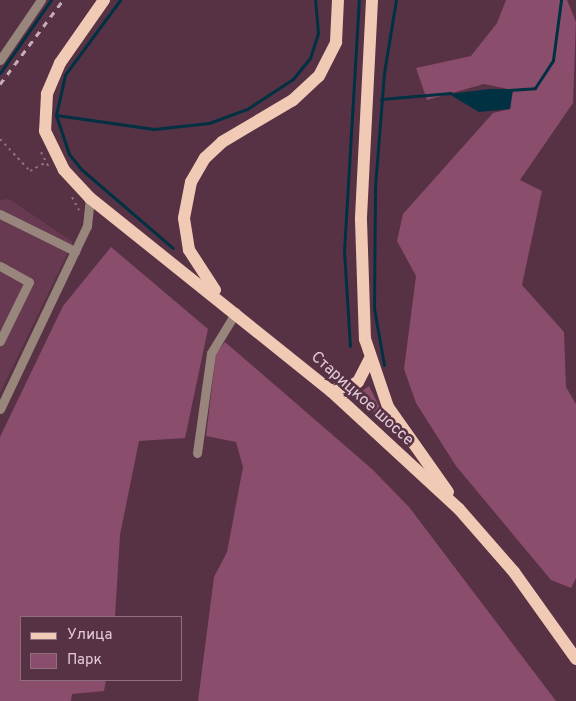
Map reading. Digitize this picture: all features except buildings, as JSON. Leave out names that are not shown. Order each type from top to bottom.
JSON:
[{"type":"main road","name":"Старицкое шоссе","points":[[104,0],[53,75],[46,103],[50,148],[90,198],[232,308],[331,391],[459,509],[514,572],[576,659]]},
{"type":"main road","points":[[232,308],[189,250],[184,218],[188,191],[211,152],[293,100],[319,76],[336,42],[338,0]]},
{"type":"main road","points":[[372,0],[360,290],[370,360],[394,418],[459,509]]},
{"type":"main road","points":[[331,391],[358,382],[370,360]]},
{"type":"street","points":[[0,60],[40,0]]},
{"type":"street","points":[[0,409],[87,226],[90,198]]},
{"type":"street","points":[[0,214],[75,251]]},
{"type":"street","points":[[0,267],[29,282],[0,341]]},
{"type":"street","points":[[197,453],[211,354],[232,308]]},
{"type":"path","points":[[0,139],[18,153],[30,171],[46,162]]},
{"type":"shaded area","points":[[9,199],[73,242],[0,393],[0,200]]},
{"type":"green space","points":[[506,0],[567,0],[576,22],[573,103],[520,180],[542,191],[522,285],[564,332],[566,387],[576,404],[576,578],[571,588],[551,580],[456,466],[416,403],[404,369],[416,276],[397,241],[403,214],[493,113],[510,109],[513,90],[484,84],[427,100],[416,68],[471,56],[497,23]]},
{"type":"green space","points":[[111,247],[208,329],[185,438],[139,441],[120,535],[115,616],[20,616],[20,681],[106,681],[104,691],[72,694],[71,701],[0,701],[0,437],[63,306]]},
{"type":"green space","points":[[225,342],[372,469],[409,507],[556,701],[198,701],[214,577],[227,552],[243,467],[236,442],[206,436],[216,353]]},
{"type":"green space","points":[[369,386],[387,422],[387,424],[355,396]]},
{"type":"water","points":[[490,89],[513,89],[510,109],[479,112],[449,94]]},
{"type":"waterway","points":[[0,73],[51,0]]},
{"type":"waterway","points":[[120,0],[65,75],[56,115],[69,154],[81,169],[173,248]]},
{"type":"waterway","points":[[56,115],[154,129],[209,123],[247,109],[293,79],[310,58],[318,33],[315,0]]},
{"type":"waterway","points":[[350,346],[344,251],[359,0]]},
{"type":"waterway","points":[[384,365],[374,308],[375,187],[384,73],[396,0]]},
{"type":"waterway","points":[[509,90],[535,88],[553,60],[561,0]]},
{"type":"waterway","points":[[381,99],[451,93]]},
{"type":"railway","points":[[0,84],[63,0]]}]
